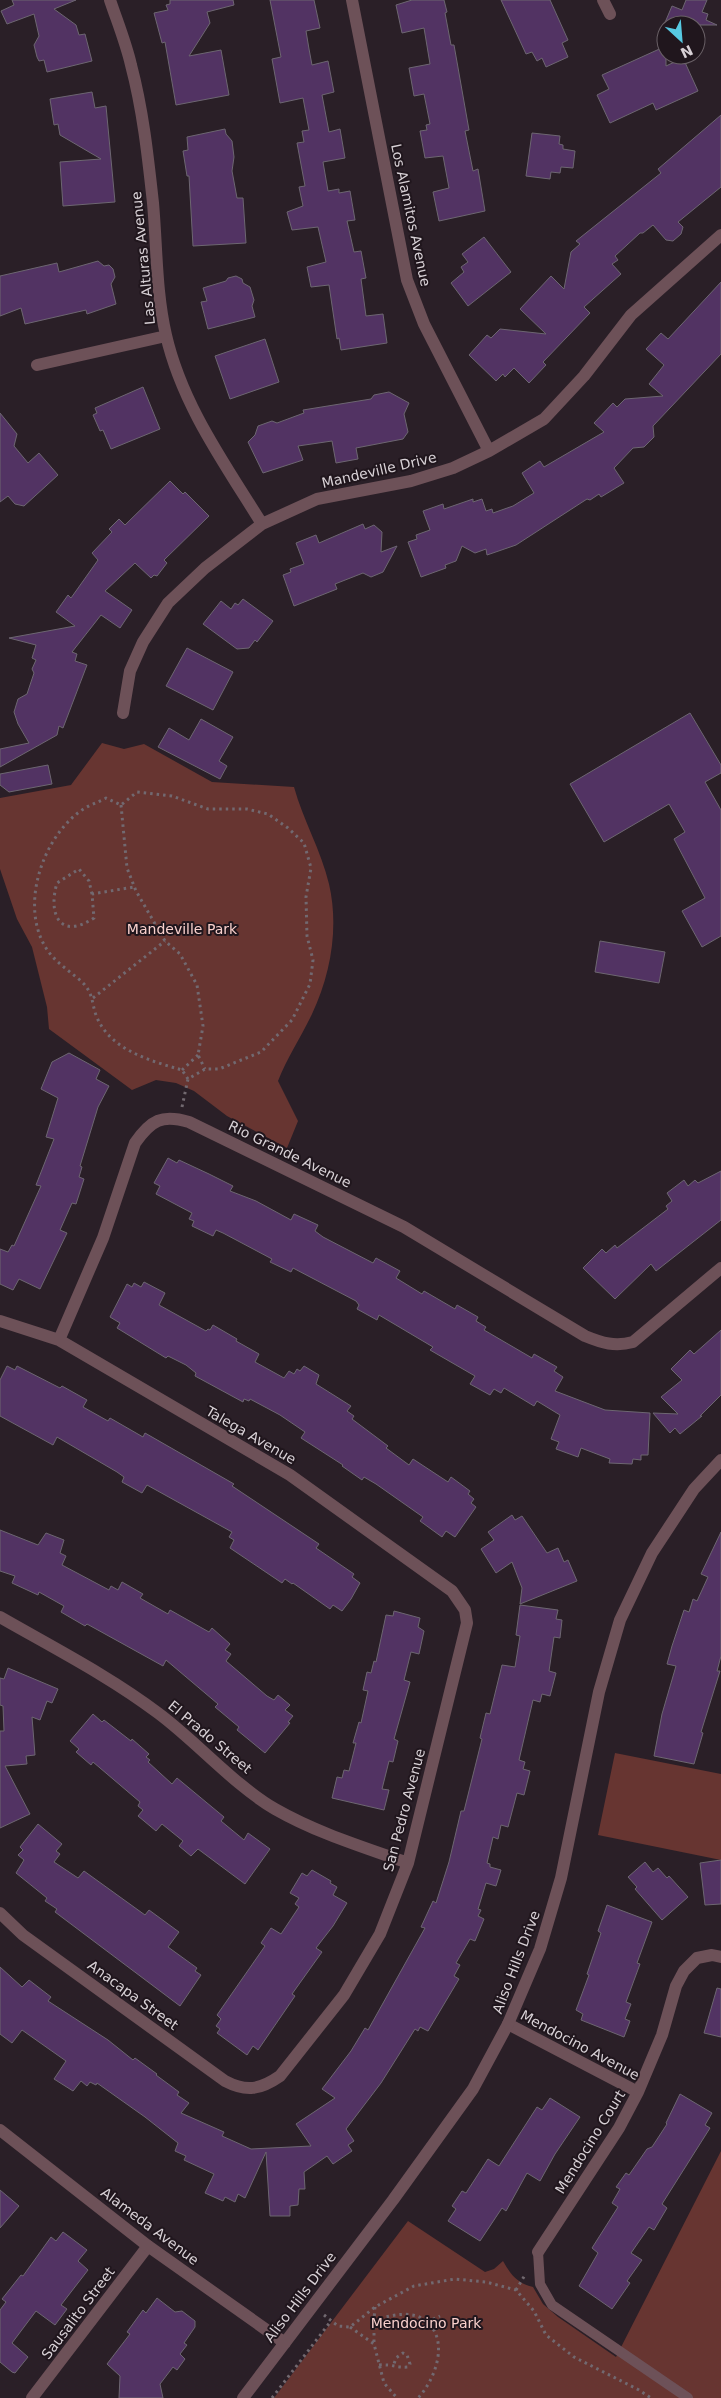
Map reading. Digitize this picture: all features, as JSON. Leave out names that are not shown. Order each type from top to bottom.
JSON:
[{"type":"street","name":"Las Alturas Avenue","points":[[110,0],[131,65],[145,135],[153,204],[159,293],[166,336],[181,382],[200,422],[262,524]]},
{"type":"street","name":"Los Alamitos Avenue","points":[[352,0],[407,280],[424,324],[489,451]]},
{"type":"street","points":[[603,0],[610,14]]},
{"type":"street","name":"Mandeville Drive","points":[[123,713],[130,671],[143,642],[168,603],[204,568],[262,524],[317,499],[411,481],[453,468],[489,451],[544,419],[584,376],[631,315],[721,235]]},
{"type":"street","points":[[36,365],[166,336]]},
{"type":"street","name":"Rio Grande Avenue","points":[[59,1340],[104,1238],[135,1143],[156,1120],[172,1118],[180,1120],[404,1227],[585,1336],[601,1343],[619,1346],[633,1342],[721,1268]]},
{"type":"street","name":"Talega Avenue","points":[[0,1321],[59,1340],[290,1475],[452,1591],[460,1600],[465,1610]]},
{"type":"street","name":"Aliso Hills Drive","points":[[243,2398],[393,2200],[473,2089],[508,2024],[540,1949],[560,1878],[599,1692],[620,1620],[652,1553],[694,1489],[721,1460]]},
{"type":"street","name":"San Pedro Avenue","points":[[254,2090],[268,2085],[280,2076],[344,1995],[380,1934],[408,1863],[467,1623],[465,1610]]},
{"type":"street","name":"El Prado Street","points":[[0,1618],[122,1687],[160,1715],[228,1773],[274,1808],[319,1831],[408,1863]]},
{"type":"street","name":"Anacapa Street","points":[[0,1913],[23,1935],[225,2081],[238,2088],[254,2090]]},
{"type":"street","name":"Mendocino Court","points":[[538,2252],[619,2128],[638,2092],[662,2035],[676,1986],[684,1971],[696,1958],[712,1955],[721,1957]]},
{"type":"street","name":"Mendocino Avenue","points":[[508,2024],[638,2092]]},
{"type":"street","name":"Alameda Avenue","points":[[0,2130],[148,2246],[285,2343]]},
{"type":"street","name":"Sausalito Street","points":[[32,2398],[148,2246]]},
{"type":"lane","points":[[538,2252],[540,2284],[552,2305],[688,2398]]},
{"type":"path","points":[[121,805],[137,792],[172,796],[208,808],[247,809],[268,814],[288,828],[304,843],[311,868],[306,897],[306,936],[313,960],[310,984],[292,1020],[261,1052],[219,1069],[205,1069],[188,1078]]},
{"type":"path","points":[[121,805],[106,798],[84,809],[64,828],[48,851],[37,874],[35,926],[46,949],[85,985],[93,998],[96,1016],[111,1038],[142,1058],[182,1070],[188,1078],[180,1120]]},
{"type":"path","points":[[121,805],[127,868],[134,887],[165,941],[180,954],[197,986],[202,1026],[198,1055],[205,1069]]},
{"type":"path","points":[[79,869],[90,881],[92,894],[94,918],[74,927],[64,926],[56,917],[52,900],[57,882],[79,869]]},
{"type":"path","points":[[92,894],[134,887]]},
{"type":"path","points":[[93,998],[165,941]]},
{"type":"path","points":[[182,1070],[198,1055]]},
{"type":"path","points":[[350,2326],[374,2307],[414,2286],[455,2279],[486,2282],[516,2290],[534,2312],[546,2334],[574,2358],[639,2390],[651,2398]]},
{"type":"path","points":[[312,2306],[338,2326],[350,2326],[374,2344]]},
{"type":"path","points":[[374,2307],[374,2344],[379,2365],[384,2383],[397,2398]]},
{"type":"path","points":[[374,2320],[394,2315],[411,2315],[422,2318],[436,2336],[439,2347],[438,2362],[429,2383],[418,2398]]},
{"type":"path","points":[[426,2322],[440,2316]]},
{"type":"path","points":[[272,2398],[331,2320]]},
{"type":"path","points":[[379,2365],[394,2364],[400,2368],[408,2367],[410,2364],[407,2355],[402,2353],[396,2358],[394,2364]]},
{"type":"green space","name":"Mandeville Park","points":[[102,743],[124,749],[144,744],[212,782],[294,787],[326,871],[332,900],[333,933],[328,967],[319,999],[278,1081],[298,1121],[287,1148],[227,1116],[194,1091],[176,1083],[156,1080],[132,1090],[49,1029],[47,1007],[32,947],[17,919],[0,869],[0,798],[71,785]]},
{"type":"green space","points":[[615,1753],[721,1774],[721,1860],[598,1835]]},
{"type":"green space","name":"Mendocino Park","points":[[721,2151],[721,2398],[274,2398],[408,2221],[485,2272],[494,2269],[503,2261],[515,2278],[533,2287],[543,2304],[558,2317],[616,2357]]},
{"type":"building","points":[[12,0],[76,0],[54,9],[76,25],[79,35],[85,34],[92,61],[47,72],[44,60],[39,61],[37,57],[34,45],[39,36],[34,14],[7,24],[1,11],[14,5]]},
{"type":"building","points":[[170,0],[233,0],[234,5],[207,12],[210,23],[189,56],[221,50],[229,95],[176,105],[165,42],[162,43],[154,13],[168,10],[166,5],[170,4]]},
{"type":"building","points":[[270,0],[314,0],[320,28],[306,31],[312,65],[328,61],[334,92],[322,95],[329,132],[340,129],[345,158],[323,162],[328,191],[339,189],[339,193],[350,191],[355,220],[347,221],[354,252],[361,251],[366,278],[361,279],[366,316],[383,314],[387,343],[341,350],[339,338],[337,339],[329,285],[311,287],[307,267],[326,262],[318,227],[292,230],[287,212],[303,206],[299,187],[305,186],[297,143],[304,142],[302,131],[309,130],[303,98],[280,103],[272,59],[281,57]]},
{"type":"building","points":[[412,0],[444,0],[451,45],[454,45],[469,130],[465,131],[473,171],[478,169],[485,211],[439,221],[433,192],[449,188],[443,156],[425,158],[420,131],[427,130],[426,125],[430,124],[424,94],[414,96],[409,68],[430,64],[424,28],[402,33],[396,5]]},
{"type":"building","points":[[501,0],[550,0],[568,40],[562,43],[568,57],[546,67],[542,58],[537,61],[532,52],[526,54]]},
{"type":"building","points":[[686,0],[707,0],[702,12],[708,14],[706,20],[706,15],[668,15],[672,6],[682,10]]},
{"type":"building","points":[[706,20],[717,25],[706,25]]},
{"type":"building","points":[[656,51],[656,65],[686,65],[698,91],[656,110],[653,103],[610,123],[597,95],[609,89],[602,75]]},
{"type":"building","points":[[92,92],[95,108],[106,106],[115,202],[63,206],[60,162],[101,159],[60,135],[58,124],[54,125],[50,99]]},
{"type":"building","points":[[721,115],[721,187],[678,222],[683,227],[681,234],[673,241],[666,240],[653,225],[643,233],[640,233],[615,256],[618,260],[612,264],[621,274],[584,307],[590,313],[543,362],[546,365],[529,383],[514,368],[505,377],[503,374],[496,381],[469,355],[487,335],[491,338],[500,329],[546,334],[520,309],[551,276],[564,289],[571,252],[580,244],[576,241],[661,173],[658,169]]},
{"type":"building","points":[[225,129],[226,134],[232,141],[234,157],[232,171],[237,198],[243,198],[246,243],[193,246],[189,176],[187,176],[183,151],[188,150],[187,137]]},
{"type":"building","points":[[532,133],[560,136],[559,144],[563,145],[563,149],[575,151],[573,168],[561,167],[560,173],[551,172],[550,179],[526,176]]},
{"type":"building","points":[[484,237],[511,272],[468,306],[451,283],[464,272],[461,267],[468,262],[462,254]]},
{"type":"building","points":[[98,261],[104,266],[109,265],[113,269],[115,277],[111,284],[116,304],[87,314],[86,310],[25,324],[21,308],[0,316],[0,276],[57,263],[59,272]]},
{"type":"building","points":[[236,276],[250,287],[254,300],[252,306],[255,317],[208,329],[201,302],[207,301],[203,288]]},
{"type":"building","points":[[721,282],[721,354],[653,426],[654,437],[644,447],[633,448],[614,468],[624,483],[601,497],[599,494],[590,500],[587,499],[516,545],[487,555],[486,549],[475,553],[462,546],[456,561],[445,565],[446,568],[421,577],[408,542],[417,539],[416,535],[430,530],[423,511],[443,504],[444,509],[473,499],[473,502],[482,499],[486,511],[492,509],[493,513],[513,506],[534,493],[522,473],[540,461],[544,467],[604,432],[594,423],[613,403],[617,407],[625,399],[663,396],[649,384],[664,365],[646,349],[661,333],[668,339]]},
{"type":"building","points":[[265,339],[279,382],[230,399],[215,356]]},
{"type":"building","points":[[143,387],[160,429],[111,449],[103,430],[100,431],[93,415],[97,413],[95,408]]},
{"type":"building","points":[[389,392],[409,403],[404,414],[408,432],[403,439],[356,448],[358,459],[336,463],[332,441],[298,446],[303,460],[263,473],[248,442],[255,435],[258,426],[272,421],[277,423],[304,413],[303,410],[371,399],[374,395]]},
{"type":"building","points":[[0,413],[17,434],[14,446],[28,463],[39,453],[58,475],[24,506],[15,504],[8,496],[0,502]]},
{"type":"building","points":[[170,481],[183,494],[185,492],[209,516],[164,560],[167,563],[157,576],[154,575],[151,578],[135,563],[105,591],[132,610],[120,628],[101,615],[72,652],[77,654],[75,661],[87,665],[63,728],[59,726],[57,735],[0,767],[0,749],[29,743],[18,724],[14,712],[18,699],[27,694],[34,673],[32,669],[36,660],[32,658],[36,645],[9,638],[75,626],[56,612],[68,595],[71,598],[98,560],[92,553],[112,532],[109,529],[119,519],[125,525]]},
{"type":"building","points":[[363,524],[365,529],[374,525],[382,532],[381,552],[397,546],[383,572],[371,577],[363,573],[335,584],[337,589],[294,606],[283,575],[291,572],[290,569],[304,564],[296,543],[316,535],[319,543]]},
{"type":"building","points":[[243,599],[273,621],[257,642],[255,640],[249,648],[237,649],[203,624],[221,601],[231,609],[235,603],[238,605]]},
{"type":"building","points":[[187,648],[233,672],[213,710],[166,686]]},
{"type":"building","points":[[690,713],[721,765],[721,773],[705,782],[721,810],[721,936],[702,947],[682,911],[705,898],[674,839],[685,832],[669,804],[604,842],[570,784]]},
{"type":"building","points":[[201,719],[233,737],[219,761],[227,766],[220,779],[158,747],[169,728],[189,740]]},
{"type":"building","points":[[48,765],[52,784],[9,792],[0,785],[0,774]]},
{"type":"building","points":[[600,941],[665,952],[659,983],[595,972]]},
{"type":"building","points":[[69,1053],[100,1070],[96,1079],[109,1086],[98,1107],[80,1166],[82,1167],[79,1177],[84,1179],[76,1204],[72,1203],[60,1230],[67,1233],[40,1289],[19,1279],[13,1290],[0,1284],[0,1249],[8,1252],[12,1245],[14,1246],[41,1186],[36,1185],[54,1139],[46,1137],[58,1098],[41,1089],[52,1062]]},
{"type":"building","points":[[168,1158],[177,1163],[179,1160],[233,1186],[230,1191],[256,1201],[291,1220],[294,1214],[318,1225],[315,1231],[323,1237],[373,1263],[376,1258],[400,1271],[396,1278],[422,1294],[424,1291],[455,1309],[457,1305],[478,1317],[476,1321],[486,1327],[484,1330],[532,1358],[534,1354],[557,1367],[554,1371],[563,1377],[555,1391],[605,1410],[650,1413],[648,1455],[641,1455],[641,1460],[633,1459],[632,1464],[609,1463],[610,1459],[581,1448],[578,1457],[556,1449],[559,1442],[551,1439],[560,1415],[537,1401],[534,1406],[504,1388],[501,1393],[494,1389],[490,1395],[470,1384],[475,1376],[430,1350],[433,1347],[379,1315],[377,1320],[357,1309],[359,1305],[356,1301],[293,1268],[291,1272],[270,1262],[272,1259],[223,1233],[216,1230],[213,1236],[192,1226],[194,1221],[189,1219],[192,1213],[156,1194],[160,1186],[154,1183]]},
{"type":"building","points":[[721,1171],[721,1220],[656,1271],[651,1264],[615,1299],[583,1268],[602,1249],[606,1253],[615,1245],[617,1248],[668,1209],[666,1206],[672,1201],[667,1193],[684,1180],[688,1186],[695,1180],[698,1183]]},
{"type":"building","points":[[144,1282],[165,1293],[159,1305],[206,1331],[210,1330],[213,1325],[237,1339],[236,1341],[259,1354],[255,1362],[284,1378],[289,1371],[294,1374],[297,1369],[300,1371],[304,1366],[319,1375],[316,1384],[351,1406],[347,1411],[354,1416],[352,1419],[388,1446],[386,1448],[409,1465],[413,1459],[448,1482],[451,1477],[470,1491],[468,1494],[474,1499],[471,1503],[476,1507],[455,1537],[446,1531],[442,1537],[420,1521],[423,1517],[376,1484],[364,1477],[362,1480],[343,1465],[301,1438],[305,1432],[280,1415],[250,1399],[249,1401],[244,1399],[243,1402],[195,1376],[196,1373],[186,1365],[168,1356],[166,1358],[117,1328],[120,1323],[110,1317],[127,1284],[132,1287],[134,1283],[141,1287]]},
{"type":"building","points":[[721,1330],[721,1395],[700,1416],[702,1416],[680,1434],[675,1428],[670,1433],[653,1413],[678,1414],[661,1397],[682,1380],[671,1369],[690,1350],[694,1354]]},
{"type":"building","points":[[7,1366],[15,1370],[17,1366],[60,1388],[62,1386],[87,1400],[83,1407],[108,1421],[110,1418],[143,1437],[145,1433],[234,1484],[232,1486],[319,1544],[316,1548],[354,1574],[352,1577],[360,1583],[351,1599],[342,1611],[333,1605],[330,1609],[293,1583],[285,1579],[282,1583],[230,1548],[234,1540],[229,1537],[232,1532],[147,1485],[142,1493],[122,1482],[124,1477],[117,1472],[57,1437],[53,1445],[0,1416],[0,1380]]},
{"type":"building","points":[[512,1515],[515,1520],[522,1516],[547,1553],[558,1548],[564,1562],[568,1560],[577,1581],[520,1604],[522,1588],[512,1562],[496,1573],[481,1549],[494,1540],[488,1532]]},
{"type":"building","points":[[0,1530],[38,1545],[46,1533],[64,1540],[60,1553],[66,1556],[62,1565],[109,1590],[111,1586],[118,1590],[122,1582],[143,1594],[140,1598],[168,1614],[170,1610],[209,1632],[212,1628],[230,1644],[225,1650],[231,1654],[226,1661],[267,1696],[274,1700],[278,1695],[290,1705],[285,1710],[293,1716],[288,1722],[290,1723],[265,1753],[237,1730],[239,1727],[215,1707],[218,1704],[166,1660],[163,1666],[87,1624],[85,1626],[61,1612],[64,1606],[39,1592],[38,1595],[12,1583],[15,1576],[0,1571]]},
{"type":"building","points":[[721,1532],[721,1656],[717,1671],[720,1671],[701,1732],[703,1733],[694,1764],[654,1756],[662,1714],[676,1666],[667,1664],[672,1646],[684,1610],[689,1612],[693,1599],[697,1601],[708,1577],[701,1574]]},
{"type":"building","points":[[520,1605],[558,1610],[556,1619],[562,1620],[560,1638],[554,1637],[549,1671],[556,1673],[550,1696],[542,1694],[540,1702],[533,1700],[519,1760],[525,1762],[523,1769],[530,1771],[524,1795],[517,1793],[508,1827],[501,1825],[498,1839],[493,1837],[487,1863],[490,1864],[490,1867],[501,1870],[496,1886],[486,1883],[478,1909],[481,1910],[478,1916],[484,1919],[475,1941],[470,1939],[456,1963],[460,1965],[454,1976],[459,1979],[428,2031],[420,2027],[418,2031],[415,2029],[381,2083],[346,2129],[354,2141],[348,2145],[352,2151],[333,2164],[327,2156],[304,2172],[305,2189],[299,2189],[298,2205],[290,2206],[290,2216],[270,2216],[266,2152],[245,2198],[238,2194],[235,2202],[225,2197],[223,2201],[205,2193],[214,2174],[184,2160],[186,2156],[175,2151],[178,2143],[145,2117],[97,2083],[96,2085],[90,2082],[87,2086],[81,2081],[73,2091],[54,2079],[66,2061],[22,2030],[12,2043],[0,2034],[0,1967],[22,1987],[29,1980],[51,1997],[48,2001],[108,2040],[133,2060],[135,2058],[157,2074],[179,2092],[177,2095],[189,2103],[181,2113],[224,2132],[222,2136],[251,2149],[311,2146],[296,2124],[335,2098],[322,2089],[351,2051],[365,2028],[368,2030],[425,1928],[421,1927],[433,1901],[436,1903],[449,1862],[461,1811],[464,1811],[482,1739],[480,1738],[486,1713],[490,1714],[502,1665],[515,1667],[520,1636],[516,1635]]},
{"type":"building","points":[[394,1611],[420,1618],[418,1627],[424,1631],[419,1654],[411,1652],[404,1680],[410,1682],[394,1739],[398,1741],[393,1762],[389,1761],[382,1789],[389,1790],[384,1810],[332,1798],[337,1777],[342,1778],[344,1770],[349,1771],[356,1743],[353,1743],[359,1722],[361,1723],[368,1691],[363,1690],[367,1672],[371,1673],[374,1661],[376,1662],[386,1615],[393,1616]]},
{"type":"building","points":[[8,1668],[58,1689],[52,1703],[47,1701],[40,1720],[32,1717],[35,1755],[26,1756],[27,1764],[5,1766],[30,1814],[0,1828],[0,1731],[4,1731],[3,1706],[0,1705],[0,1678],[4,1679]]},
{"type":"building","points":[[93,1714],[131,1741],[132,1739],[149,1754],[146,1757],[150,1760],[148,1762],[172,1784],[177,1778],[224,1817],[221,1821],[244,1840],[248,1833],[270,1849],[245,1884],[198,1849],[191,1856],[179,1846],[183,1841],[162,1824],[156,1831],[138,1816],[143,1810],[138,1806],[140,1802],[93,1762],[91,1765],[76,1752],[79,1749],[70,1741]]},
{"type":"building","points":[[38,1824],[62,1844],[56,1851],[60,1854],[54,1862],[78,1878],[84,1871],[145,1915],[149,1910],[179,1932],[168,1947],[197,1968],[195,1971],[201,1975],[180,2006],[55,1912],[57,1909],[45,1901],[47,1898],[16,1873],[24,1860],[18,1855],[23,1850],[20,1847]]},
{"type":"building","points":[[721,1860],[721,1904],[705,1905],[700,1863]]},
{"type":"building","points":[[645,1862],[653,1872],[658,1868],[667,1878],[669,1876],[688,1897],[662,1920],[635,1889],[637,1887],[628,1877]]},
{"type":"building","points":[[312,1870],[331,1881],[330,1883],[337,1887],[333,1895],[347,1903],[333,1926],[316,1948],[322,1952],[292,1994],[295,1996],[258,2050],[253,2046],[247,2055],[217,2033],[220,2029],[216,2026],[221,2019],[217,2015],[265,1946],[261,1943],[271,1928],[281,1934],[299,1907],[295,1904],[299,1898],[290,1893],[302,1873],[307,1876]]},
{"type":"building","points":[[607,1905],[652,1922],[637,1963],[640,1964],[626,2002],[631,2004],[625,2019],[630,2021],[624,2037],[581,2020],[583,2014],[576,2010],[589,1975],[587,1974],[601,1933],[598,1931]]},
{"type":"building","points":[[717,1988],[721,1989],[721,2037],[704,2033]]},
{"type":"building","points":[[680,2094],[712,2113],[705,2125],[710,2128],[662,2204],[667,2208],[654,2230],[649,2227],[631,2253],[642,2260],[627,2281],[630,2283],[612,2309],[579,2286],[598,2253],[592,2248],[618,2207],[612,2203],[620,2189],[616,2187],[626,2173],[629,2175],[647,2149],[652,2147],[667,2124]]},
{"type":"building","points":[[550,2098],[580,2117],[555,2154],[540,2181],[527,2173],[506,2211],[502,2208],[480,2241],[448,2221],[456,2209],[452,2206],[462,2191],[466,2193],[488,2159],[499,2166],[537,2107],[542,2110]]},
{"type":"building","points":[[0,2190],[19,2206],[0,2228]]},
{"type":"building","points":[[63,2232],[87,2250],[78,2261],[88,2270],[61,2305],[67,2309],[55,2325],[36,2311],[12,2343],[28,2357],[15,2373],[12,2372],[0,2362],[0,2310],[6,2302],[2,2299],[21,2275],[23,2276],[51,2237],[56,2241]]},
{"type":"building","points":[[157,2298],[175,2312],[182,2311],[195,2321],[195,2327],[184,2343],[187,2345],[180,2354],[185,2359],[177,2370],[173,2367],[160,2384],[163,2398],[119,2398],[120,2376],[107,2364],[130,2334],[127,2332],[143,2310],[146,2313]]}]
